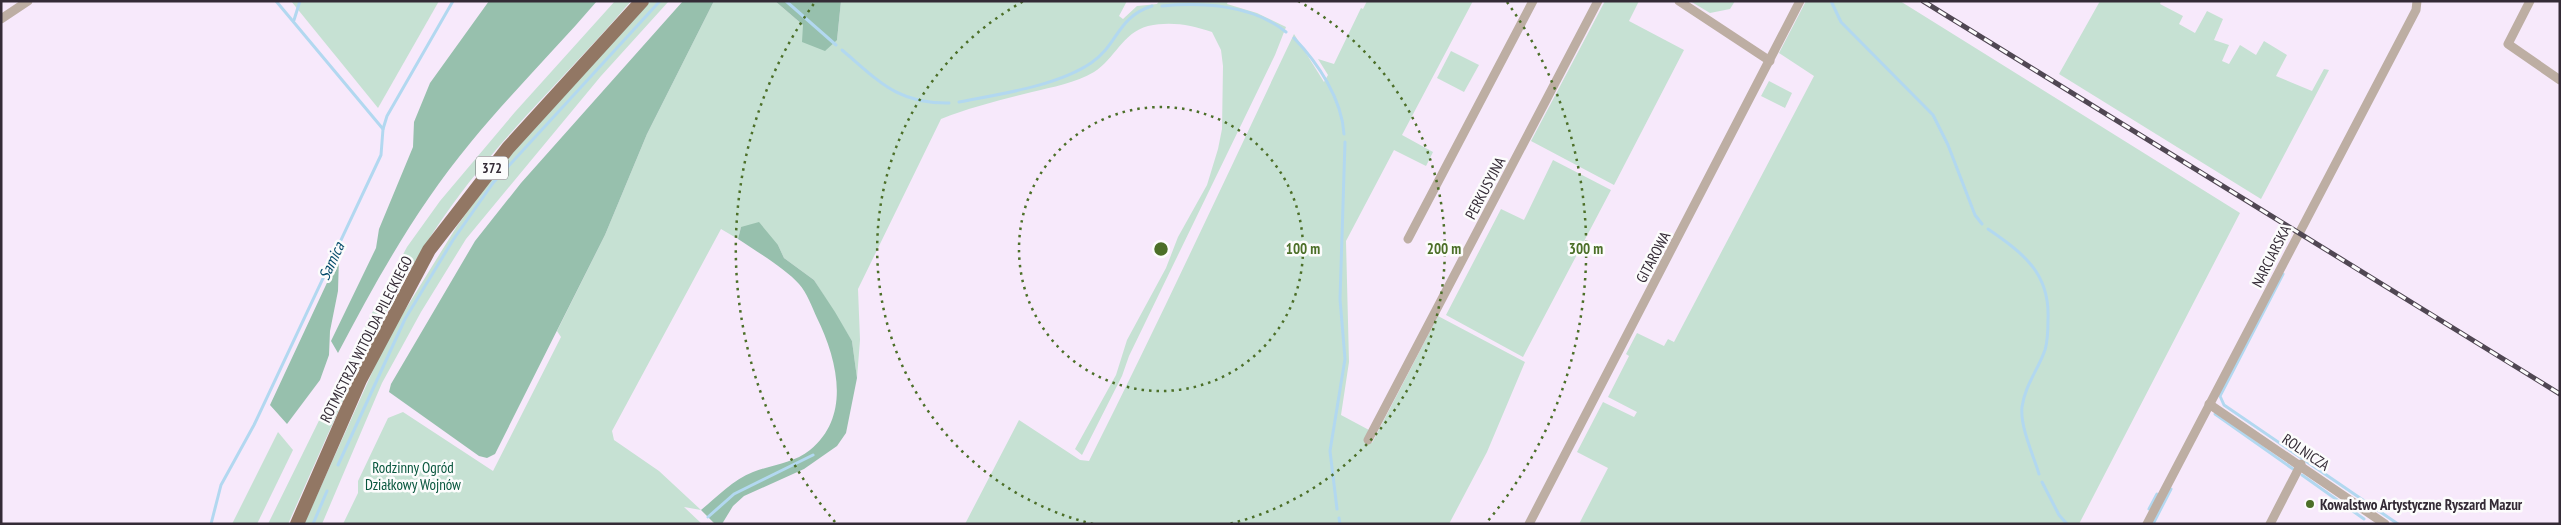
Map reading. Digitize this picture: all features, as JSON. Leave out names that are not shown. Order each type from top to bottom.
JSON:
[{"type":"main road","name":"ROTMISTRZA WITOLDA PILECKIEGO","points":[[297,524],[360,380],[429,250],[508,148],[642,1]]},
{"type":"street","points":[[1,19],[28,1]]},
{"type":"street","points":[[1408,239],[1533,1]]},
{"type":"street","name":"PERKUSYJNA","points":[[1368,440],[1598,1]]},
{"type":"street","points":[[1679,1],[1770,61]]},
{"type":"street","name":"GITAROWA","points":[[1529,524],[1800,1]]},
{"type":"street","name":"NARCIARSKA","points":[[2147,524],[2416,10],[2417,1]]},
{"type":"street","points":[[2530,1],[2508,44],[2560,80]]},
{"type":"street","name":"ROLNICZA","points":[[2209,404],[2300,464],[2372,520],[2385,524]]},
{"type":"street","points":[[2270,524],[2300,464]]},
{"type":"green space","points":[[291,1],[439,1],[378,108]]},
{"type":"green space","points":[[489,1],[597,1],[502,106],[451,167],[399,244],[338,353],[331,341],[376,248],[379,229],[413,147],[414,122],[430,83]]},
{"type":"green space","points":[[615,1],[631,1],[488,159],[466,186],[421,251],[399,288],[360,365],[288,524],[268,524],[372,313],[407,247],[440,201],[515,112]]},
{"type":"green space","points":[[650,1],[669,1],[601,76],[466,239],[421,312],[382,383],[322,524],[304,524],[393,326],[397,323],[457,226],[511,152]]},
{"type":"green space","points":[[683,1],[714,1],[647,134],[605,235],[495,454],[487,458],[479,456],[389,392],[391,384],[475,241],[521,183]]},
{"type":"green space","name":"Rodzinny Ogród Działkowy Wojnów","points":[[714,1],[775,1],[803,25],[837,40],[841,1],[1127,1],[1119,16],[1123,19],[1137,6],[1157,4],[1159,1],[1228,1],[1227,4],[1257,13],[1286,27],[1275,55],[1129,356],[1122,376],[1082,455],[1075,449],[1116,375],[1127,340],[1166,268],[1178,237],[1207,185],[1222,129],[1223,66],[1221,50],[1212,32],[1173,24],[1148,26],[1132,34],[1101,67],[1087,76],[1064,84],[975,107],[941,119],[858,289],[860,340],[857,378],[852,341],[814,280],[784,258],[778,245],[741,227],[738,239],[721,229],[612,431],[614,440],[659,471],[701,510],[684,507],[702,524],[343,524],[358,493],[358,481],[388,418],[403,412],[493,471],[561,337],[557,331],[605,235],[647,134]]},
{"type":"green space","points":[[775,1],[841,1],[837,40],[825,51],[802,42],[803,25]]},
{"type":"green space","points":[[1367,1],[1473,1],[1402,135],[1433,152],[1426,166],[1394,150],[1346,241],[1349,362],[1341,415],[1369,430],[1365,440],[1372,443],[1438,316],[1525,362],[1487,452],[1449,524],[965,524],[1019,420],[1080,460],[1089,461],[1167,302],[1294,34],[1324,82],[1328,75],[1318,59],[1334,64],[1361,8],[1363,9]]},
{"type":"green space","points":[[1605,1],[1639,1],[1629,21],[1684,50],[1614,185],[1531,141]]},
{"type":"green space","points":[[1690,1],[1735,1],[1730,9],[1710,13]]},
{"type":"green space","points":[[1806,1],[1900,1],[2240,213],[2079,524],[1579,524],[1608,468],[1577,452],[1603,402],[1634,417],[1637,412],[1608,397],[1629,356],[1626,354],[1637,333],[1664,346],[1668,339],[1674,342],[1814,76],[1779,53]]},
{"type":"green space","points":[[2100,1],[2161,1],[2160,4],[2183,16],[2179,24],[2195,33],[2207,11],[2223,19],[2214,40],[2229,45],[2222,61],[2229,64],[2240,45],[2256,55],[2264,41],[2287,55],[2276,76],[2312,91],[2324,69],[2329,70],[2261,199],[2059,74]]},
{"type":"green space","points":[[1451,51],[1479,65],[1464,92],[1437,78]]},
{"type":"green space","points":[[1769,81],[1792,93],[1785,108],[1761,96]]},
{"type":"green space","points":[[1553,160],[1611,190],[1523,357],[1446,315],[1501,209],[1524,220]]},
{"type":"green space","points":[[759,222],[778,245],[784,258],[814,280],[835,312],[852,341],[857,378],[846,433],[837,446],[804,469],[744,496],[733,506],[722,524],[715,524],[701,510],[746,475],[790,461],[810,450],[823,436],[832,421],[836,404],[835,369],[824,334],[809,300],[799,284],[787,272],[738,239],[741,227]]},
{"type":"green space","points":[[339,257],[338,291],[330,331],[329,355],[320,380],[287,424],[270,405]]},
{"type":"green space","points":[[278,432],[293,450],[257,524],[232,524]]},
{"type":"waterway","points":[[276,1],[383,129]]},
{"type":"waterway","points":[[294,20],[300,1]]},
{"type":"waterway","name":"Samica","points":[[211,524],[221,485],[254,425],[381,155],[383,129],[387,116],[453,1]]},
{"type":"waterway","points":[[338,465],[405,319],[453,240],[493,183],[660,1]]},
{"type":"waterway","points":[[786,1],[836,45]]},
{"type":"waterway","points":[[1831,1],[1841,22],[1933,115],[1948,145],[1975,215],[1982,224]]},
{"type":"waterway","points":[[1162,6],[1211,5],[1227,7],[1258,16],[1286,32]]},
{"type":"waterway","points":[[959,102],[1028,88],[1062,78],[1077,71],[1100,56],[1124,24],[1132,17],[1152,6]]},
{"type":"waterway","points":[[1294,38],[1320,70],[1334,95],[1339,108],[1344,134]]},
{"type":"waterway","points":[[842,50],[878,81],[902,95],[916,100],[949,103]]},
{"type":"waterway","points":[[1337,509],[1330,451],[1345,359],[1340,299],[1345,142]]},
{"type":"waterway","points":[[1988,229],[2023,256],[2032,266],[2044,289],[2047,303],[2048,331],[2046,346],[2026,392],[2022,407],[2025,432],[2039,474]]},
{"type":"waterway","points":[[2283,274],[2220,396],[2224,405],[2398,524]]},
{"type":"waterway","points":[[2215,414],[2293,469]]},
{"type":"waterway","points":[[708,517],[734,494],[813,455]]},
{"type":"waterway","points":[[2302,475],[2364,519]]},
{"type":"waterway","points":[[2042,482],[2059,515],[2067,524]]},
{"type":"waterway","points":[[2153,524],[2171,489]]},
{"type":"waterway","points":[[313,524],[327,491]]},
{"type":"waterway","points":[[2149,509],[2157,494]]},
{"type":"waterway","points":[[1339,518],[1340,524]]},
{"type":"railway","points":[[1923,1],[2560,394]]},
{"type":"place","name":"Kowalstwo Artystyczne Ryszard Mazur","points":[[2310,504]]}]
